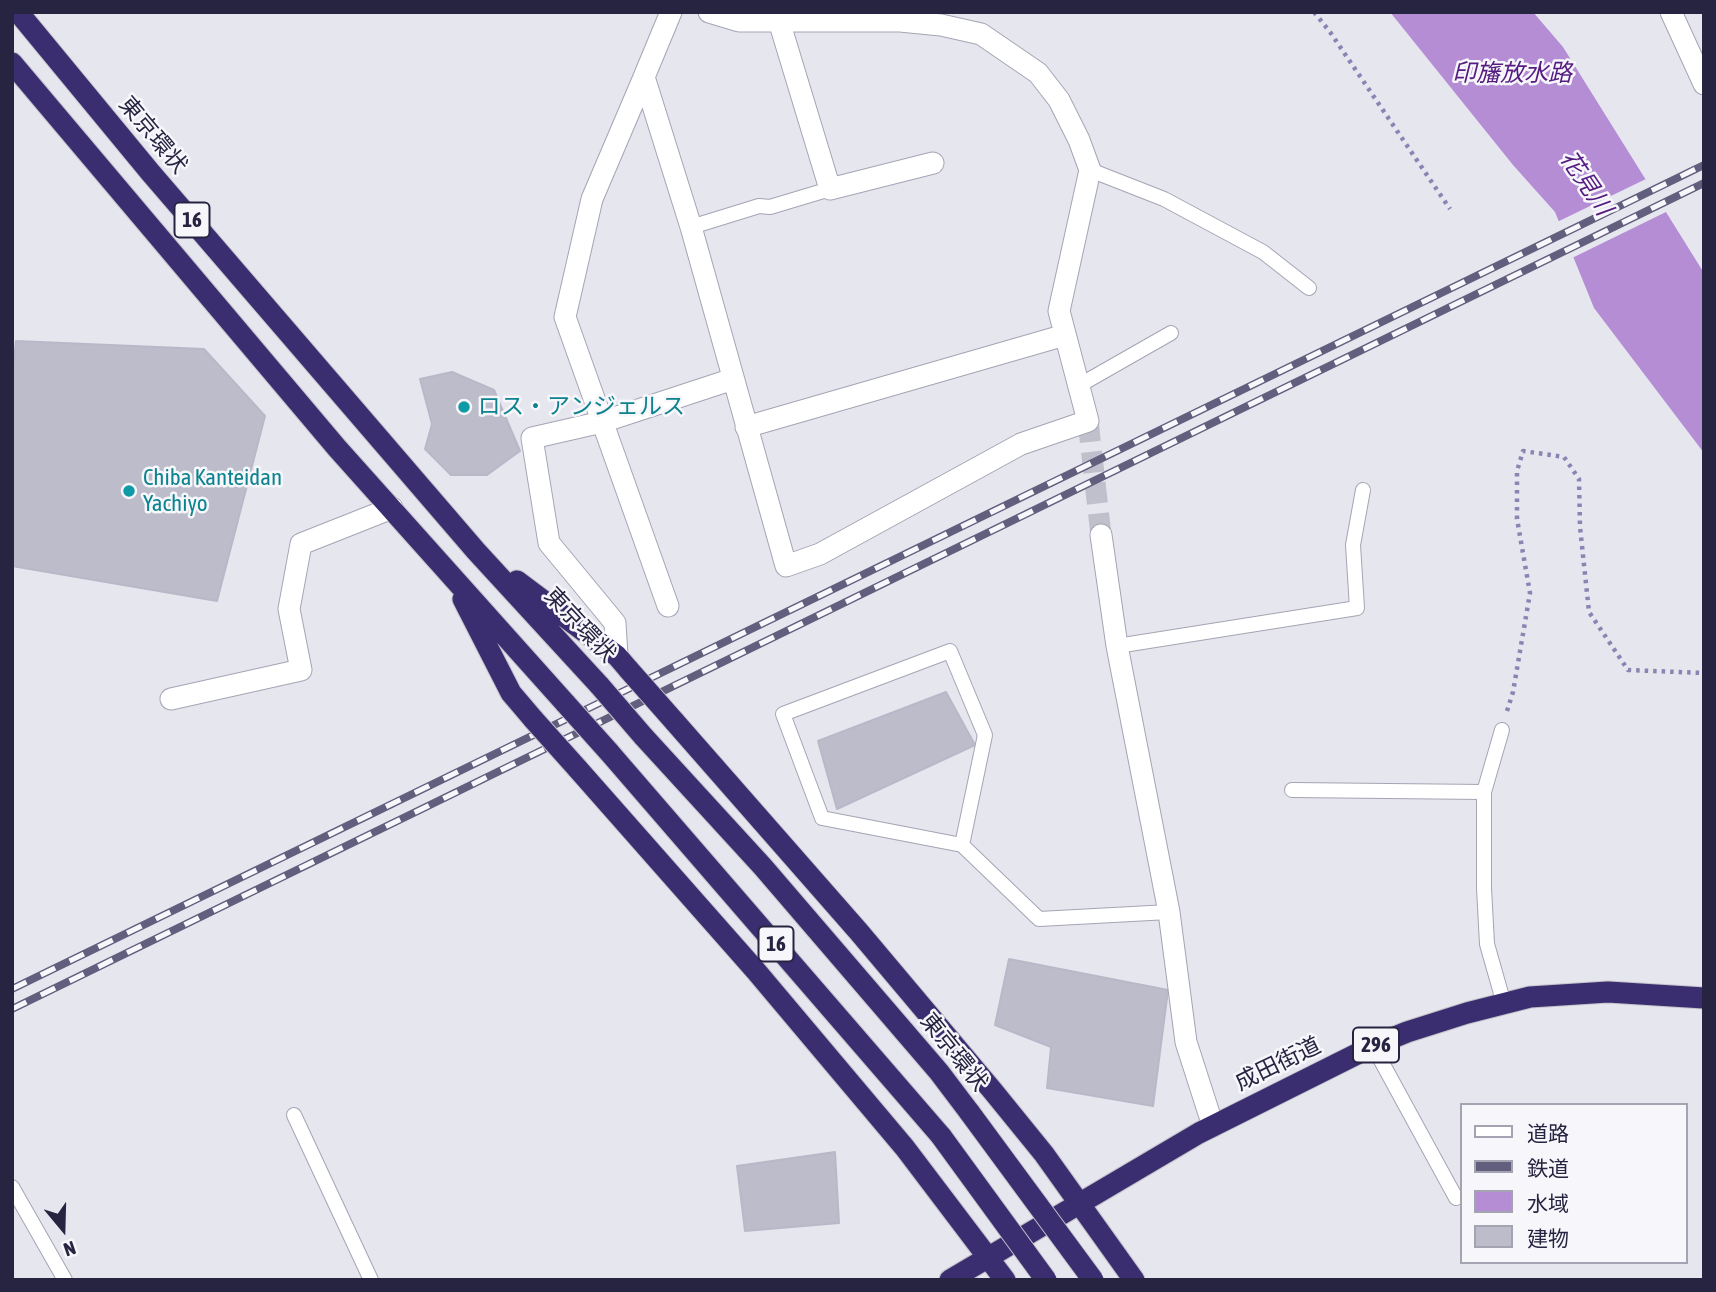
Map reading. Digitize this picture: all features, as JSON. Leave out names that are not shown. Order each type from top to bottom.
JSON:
[{"type":"highway","name":"東京環状","points":[[19,12],[150,172],[475,551],[763,867],[939,1072],[1093,1280]]},
{"type":"highway","name":"16","points":[[12,64],[319,427],[566,704],[942,1136],[1046,1280]]},
{"type":"highway","points":[[475,551],[623,663],[992,1090],[1081,1203],[1134,1280]]},
{"type":"highway","points":[[449,572],[511,693],[755,971],[905,1148],[1005,1280]]},
{"type":"highway","name":"成田街道","points":[[950,1280],[1213,1126],[1407,1032],[1530,997],[1608,992],[1704,998]]},
{"type":"street","points":[[668,606],[565,317],[592,199],[671,12]]},
{"type":"street","points":[[644,77],[691,227],[786,566],[820,554],[1021,444],[1088,421],[1059,311],[1090,170],[1059,100],[1038,73],[981,34],[941,24],[900,21],[739,20],[709,12]]},
{"type":"street","points":[[1671,12],[1704,84]]},
{"type":"street","points":[[779,21],[830,189],[933,163]]},
{"type":"street","points":[[746,427],[1065,335]]},
{"type":"street","points":[[623,663],[615,623],[549,543],[532,438],[602,422],[733,379]]},
{"type":"street","points":[[171,699],[301,670],[289,609],[301,544],[392,508]]},
{"type":"street","points":[[1101,535],[1117,646],[1169,912],[1186,1042],[1213,1126]]},
{"type":"lane","points":[[1090,170],[1164,200],[1251,245],[1309,288]]},
{"type":"lane","points":[[691,227],[759,206],[770,207],[830,189]]},
{"type":"lane","points":[[1078,386],[1171,333]]},
{"type":"lane","points":[[1117,646],[1357,608],[1353,545],[1363,490]]},
{"type":"lane","points":[[962,845],[985,735],[950,651],[783,714],[822,818],[962,845],[1039,919],[1169,912]]},
{"type":"lane","points":[[1502,730],[1484,792],[1487,944],[1504,1004]]},
{"type":"lane","points":[[1292,790],[1484,792]]},
{"type":"lane","points":[[1374,1046],[1456,1198]]},
{"type":"lane","points":[[293,1115],[371,1280]]},
{"type":"lane","points":[[12,1187],[65,1280]]},
{"type":"path","points":[[1314,12],[1450,209]]},
{"type":"path","points":[[1502,730],[1513,692],[1530,593],[1517,519],[1517,471],[1522,451],[1564,457],[1579,479],[1580,527],[1589,612],[1628,670],[1704,673]]},
{"type":"water","name":"印旛放水路","points":[[1390,12],[1533,12],[1563,47],[1704,273],[1704,453],[1594,308],[1555,212],[1513,165]]},
{"type":"pier","points":[[1648,178],[1668,211],[1570,259],[1555,223]]},
{"type":"building","name":"Chiba Kanteidan Yachiyo","points":[[16,341],[204,349],[265,416],[217,601],[12,566],[12,377]]},
{"type":"building","name":"ロス・アンジェルス","points":[[452,372],[494,390],[520,451],[487,475],[451,475],[425,449],[432,424],[420,379]]},
{"type":"building","points":[[946,692],[975,745],[837,809],[818,741]]},
{"type":"building","points":[[1009,959],[1168,990],[1153,1106],[1047,1088],[1051,1047],[995,1025]]},
{"type":"building","points":[[835,1152],[839,1223],[745,1231],[737,1166]]},
{"type":"tunnel","points":[[1088,421],[1101,535]]},
{"type":"railway","points":[[12,989],[1704,165]]},
{"type":"railway","points":[[12,1009],[1704,183]]},
{"type":"place","name":"ロス・アンジェルス","points":[[464,407]]},
{"type":"place","name":"Chiba Kanteidan Yachiyo","points":[[129,491]]},
{"type":"water label","name":"花見川","points":[[1586,183]]}]
